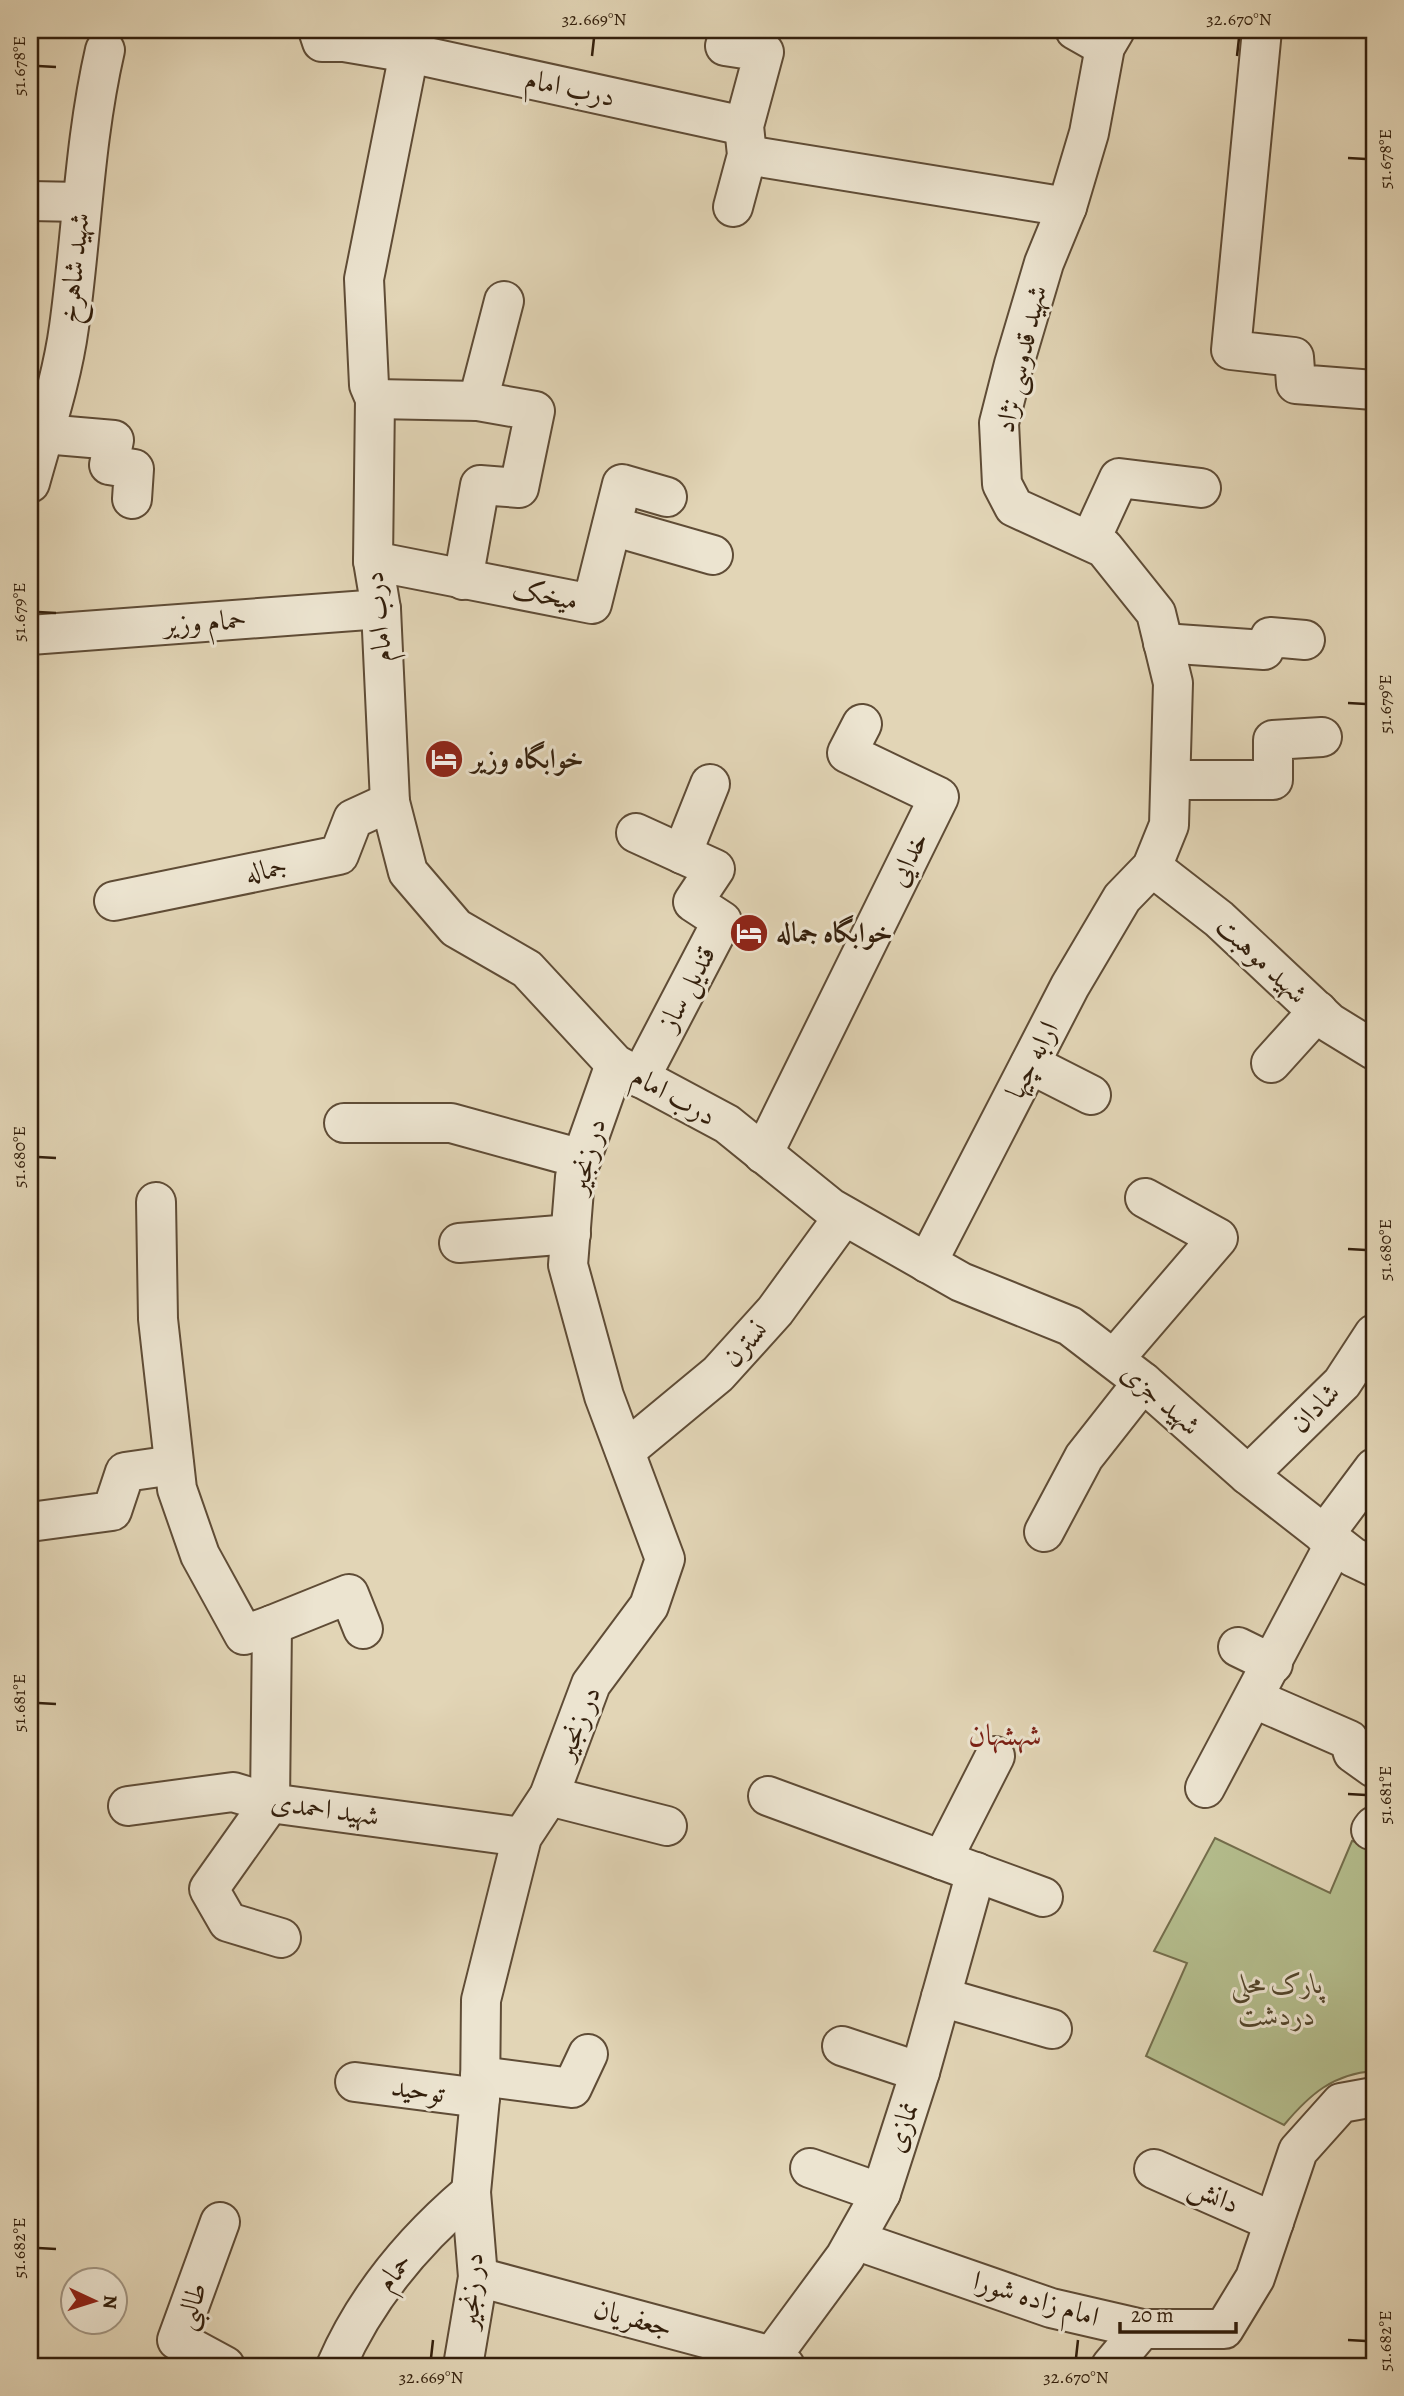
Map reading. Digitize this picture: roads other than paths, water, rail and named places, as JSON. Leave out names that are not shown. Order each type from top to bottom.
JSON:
[{"type":"street","points":[[318,30],[323,42],[344,42],[410,53]]},
{"type":"street","points":[[1262,30],[1231,350],[1294,357],[1296,384],[1374,390]]},
{"type":"street","name":"شهید قدوسی نژاد","points":[[1098,35],[1089,133],[1067,207],[1044,263],[999,423],[1002,484],[1014,507],[1104,548],[1156,613],[1173,683],[1169,825],[1152,867]]},
{"type":"street","points":[[725,46],[764,52],[733,207]]},
{"type":"street","name":"شهید شاهرخ","points":[[30,483],[69,329],[81,202],[95,92],[104,50]]},
{"type":"street","name":"درب امام","points":[[927,1263],[844,1216],[727,1125],[628,1071],[527,969],[456,928],[408,872],[390,802],[381,609],[373,561],[375,399],[369,385],[364,279],[410,53],[746,141],[1067,207]]},
{"type":"street","points":[[30,201],[81,202]]},
{"type":"street","points":[[478,401],[504,301]]},
{"type":"street","points":[[375,399],[478,401],[535,411],[519,488],[480,485],[463,580]]},
{"type":"street","points":[[44,434],[114,440],[109,466],[134,469],[132,499]]},
{"type":"street","points":[[1090,541],[1119,478],[1201,488]]},
{"type":"street","name":"میخک","points":[[373,561],[592,604],[622,484],[667,497]]},
{"type":"street","points":[[612,526],[713,555]]},
{"type":"street","name":"حمام وزیر","points":[[30,635],[381,609]]},
{"type":"street","points":[[1163,643],[1264,650],[1270,637],[1305,640]]},
{"type":"street","name":"خدایی","points":[[763,1154],[939,797],[847,753],[862,724]]},
{"type":"street","points":[[1171,780],[1273,780],[1273,740],[1322,737]]},
{"type":"street","points":[[682,854],[710,784]]},
{"type":"street","name":"جماله","points":[[114,901],[339,855],[353,818],[390,802]]},
{"type":"street","name":"قندیل ساز","points":[[628,1071],[722,921],[693,902],[715,869],[636,833]]},
{"type":"street","name":"شهید موهبت","points":[[1152,867],[1219,919],[1330,1023],[1374,1050]]},
{"type":"street","name":"ارابه چیها","points":[[927,1263],[1070,986],[1122,898],[1152,867]]},
{"type":"street","points":[[1271,1063],[1318,1012]]},
{"type":"street","points":[[1030,1064],[1091,1096]]},
{"type":"street","name":"در زنجیر","points":[[463,2366],[478,2277],[471,2192],[480,2087],[481,2000],[522,1837],[549,1796],[591,1684],[649,1606],[665,1559],[604,1396],[568,1265],[575,1177],[628,1071]]},
{"type":"street","points":[[344,1123],[451,1123],[582,1159]]},
{"type":"street","points":[[1044,1532],[1129,1370],[1218,1238],[1145,1199]]},
{"type":"street","points":[[156,1202],[158,1319],[174,1465],[177,1489],[200,1555],[244,1635],[349,1594],[363,1629]]},
{"type":"street","name":"نسترن","points":[[625,1451],[718,1374],[775,1311],[844,1216]]},
{"type":"street","points":[[459,1243],[571,1234]]},
{"type":"street","name":"شهید جزی","points":[[927,1263],[961,1282],[1070,1326],[1129,1370],[1248,1475],[1330,1539],[1374,1567]]},
{"type":"street","name":"شادان","points":[[1248,1475],[1342,1383],[1374,1334]]},
{"type":"street","points":[[30,1521],[112,1511],[125,1472],[174,1465]]},
{"type":"street","points":[[1205,1788],[1273,1664],[1330,1539],[1374,1468]]},
{"type":"street","points":[[272,1625],[270,1803],[209,1889],[228,1922],[281,1938]]},
{"type":"street","points":[[1238,1647],[1273,1664]]},
{"type":"street","points":[[1255,1699],[1349,1740],[1353,1753],[1374,1768]]},
{"type":"street","name":"نمازی","points":[[778,2361],[855,2240],[881,2193],[941,1997],[959,1866],[995,1756]]},
{"type":"street","name":"شهید احمدی","points":[[128,1806],[233,1791],[270,1803],[522,1837]]},
{"type":"street","points":[[549,1796],[667,1826]]},
{"type":"street","points":[[768,1796],[1044,1897]]},
{"type":"street","points":[[941,1997],[1052,2029]]},
{"type":"street","points":[[842,2046],[920,2072]]},
{"type":"street","points":[[480,2087],[572,2088],[588,2054]]},
{"type":"street","name":"توحید","points":[[355,2082],[480,2087]]},
{"type":"street","name":"امام زاده شورا","points":[[855,2240],[1051,2308],[1142,2329],[1224,2329],[1255,2278],[1298,2151],[1340,2103],[1374,2097]]},
{"type":"street","points":[[810,2168],[881,2193]]},
{"type":"street","name":"دانش","points":[[1154,2169],[1274,2222]]},
{"type":"street","name":"حمام","points":[[336,2366],[345,2345],[391,2270],[471,2192]]},
{"type":"street","name":"طالبی","points":[[220,2222],[177,2340],[225,2366]]},
{"type":"street","name":"جعفریان","points":[[478,2277],[778,2361]]},
{"type":"street","points":[[1111,2366],[1142,2329]]},
{"type":"place","name":"خوابگاه وزیر","points":[[444,759]]},
{"type":"place","name":"خوابگاه جماله","points":[[749,933]]},
{"type":"district","name":"شهشهان","points":[[1005,1735]]},
{"type":"park label","name":"پارک محلی دردشت","points":[[1277,2000]]}]
